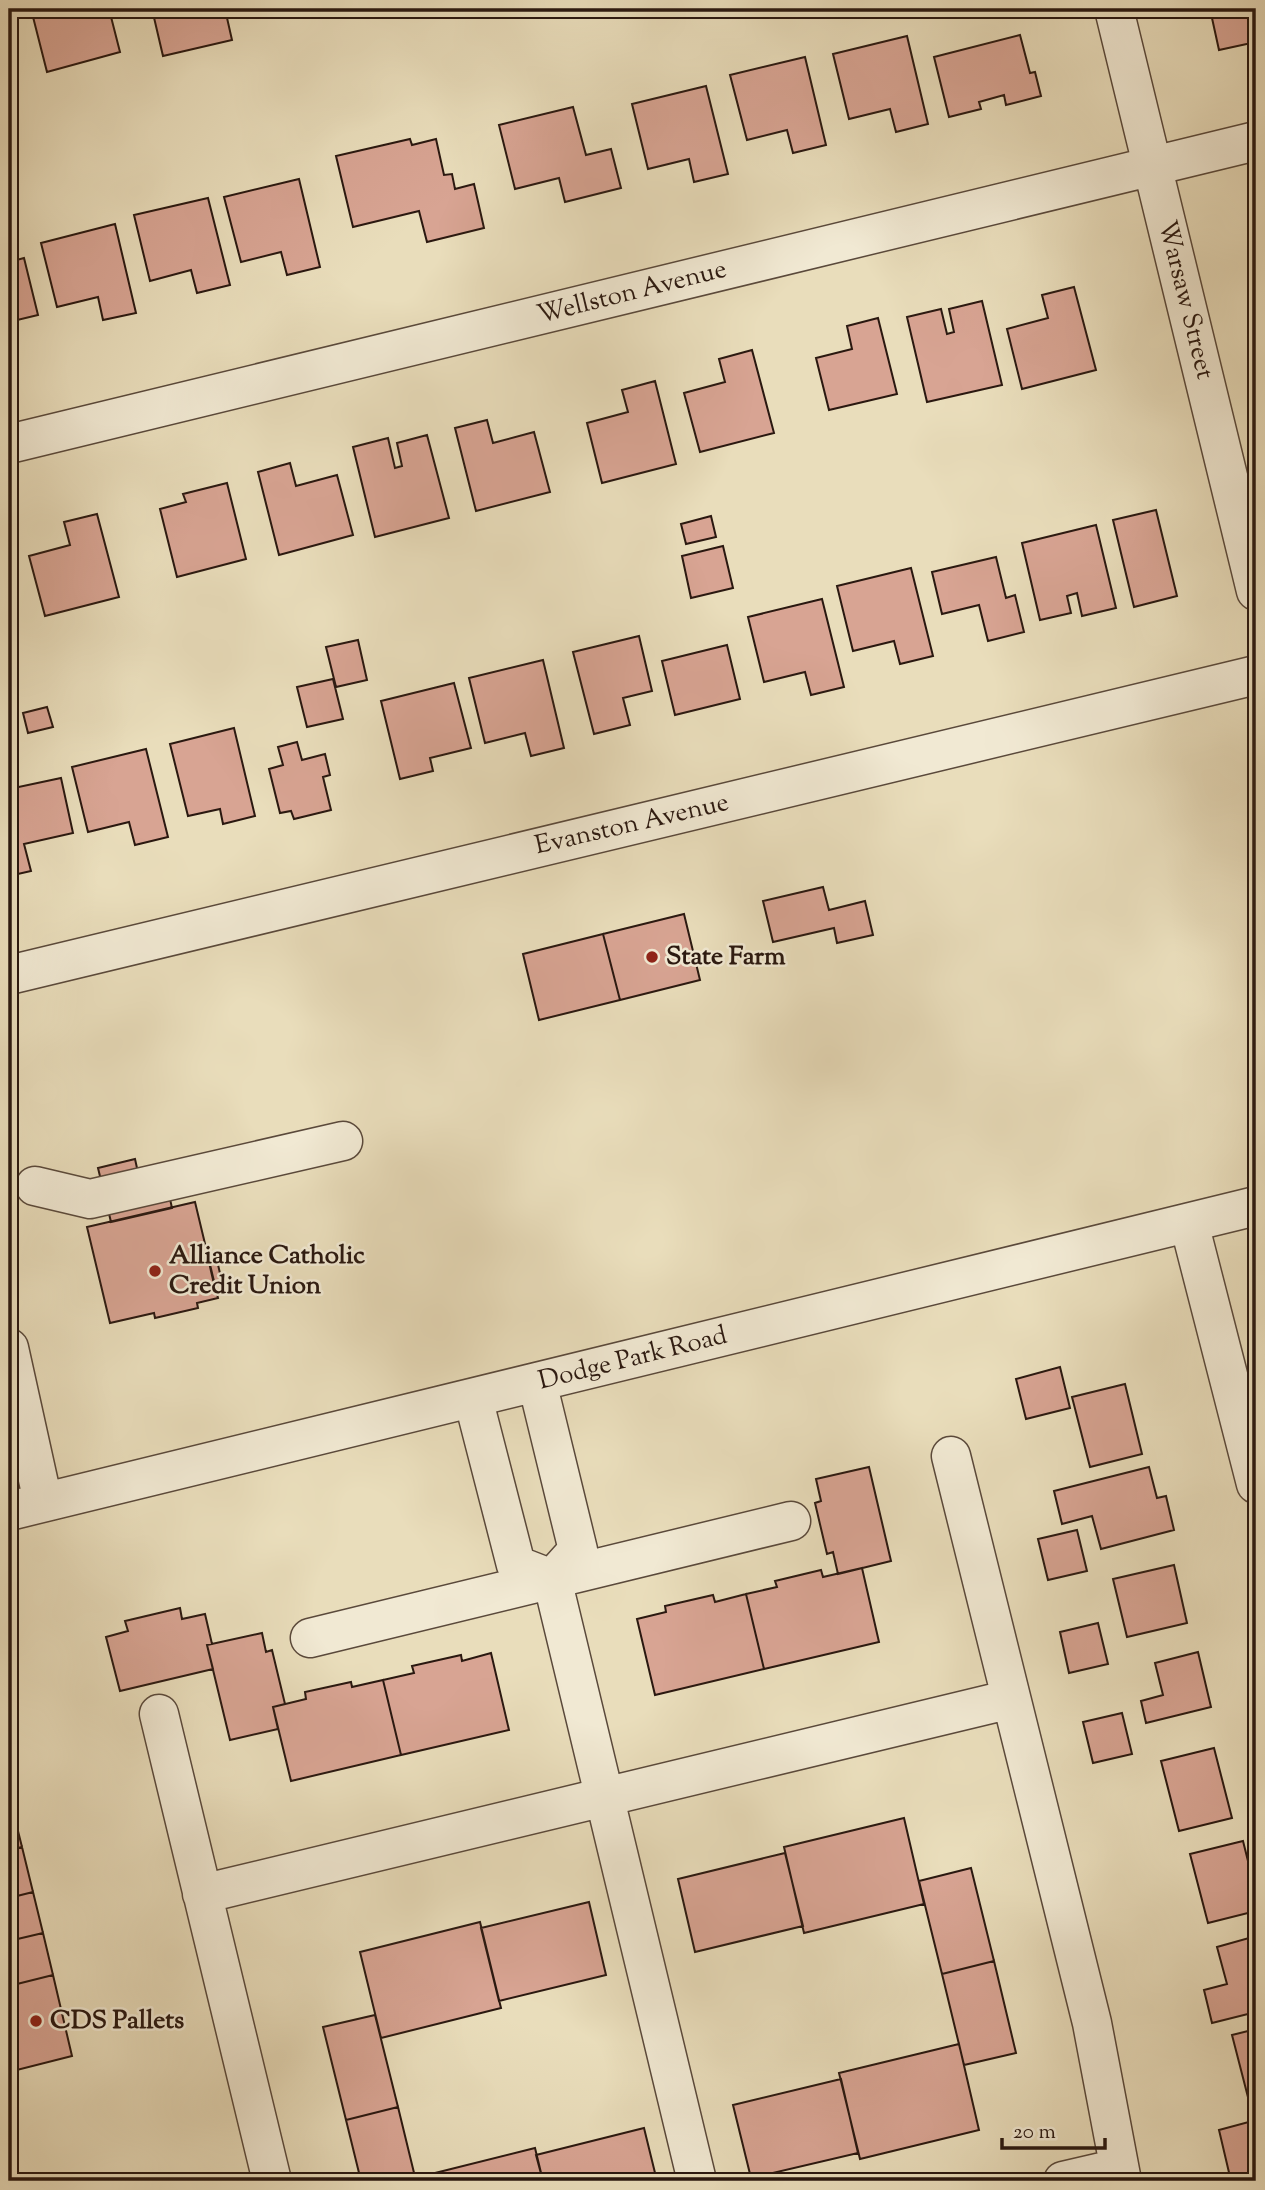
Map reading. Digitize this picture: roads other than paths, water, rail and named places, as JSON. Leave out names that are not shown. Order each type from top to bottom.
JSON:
[{"type":"street","name":"Warsaw Street","points":[[1114,9],[1256,591]]},
{"type":"street","name":"Wellston Avenue","points":[[9,444],[1256,141]]},
{"type":"street","name":"Evanston Avenue","points":[[9,975],[1256,676]]},
{"type":"street","points":[[35,1185],[90,1199],[343,1141]]},
{"type":"street","name":"Dodge Park Road","points":[[26,1507],[1256,1206]]},
{"type":"street","points":[[1189,1223],[1256,1484]]},
{"type":"street","points":[[9,1348],[26,1507]]},
{"type":"street","points":[[537,1382],[578,1550],[552,1579]]},
{"type":"street","points":[[473,1398],[516,1565],[552,1579]]},
{"type":"street","points":[[951,1456],[1092,2023],[1121,2174],[1063,2181]]},
{"type":"street","points":[[310,1638],[792,1521]]},
{"type":"street","points":[[552,1579],[697,2181]]},
{"type":"street","points":[[202,1894],[1011,1699]]},
{"type":"street","points":[[159,1714],[272,2181]]},
{"type":"place","name":"State Farm","points":[[652,957]]},
{"type":"place","name":"Alliance Catholic Credit Union","points":[[155,1271]]},
{"type":"place","name":"CDS Pallets","points":[[36,2021]]}]
